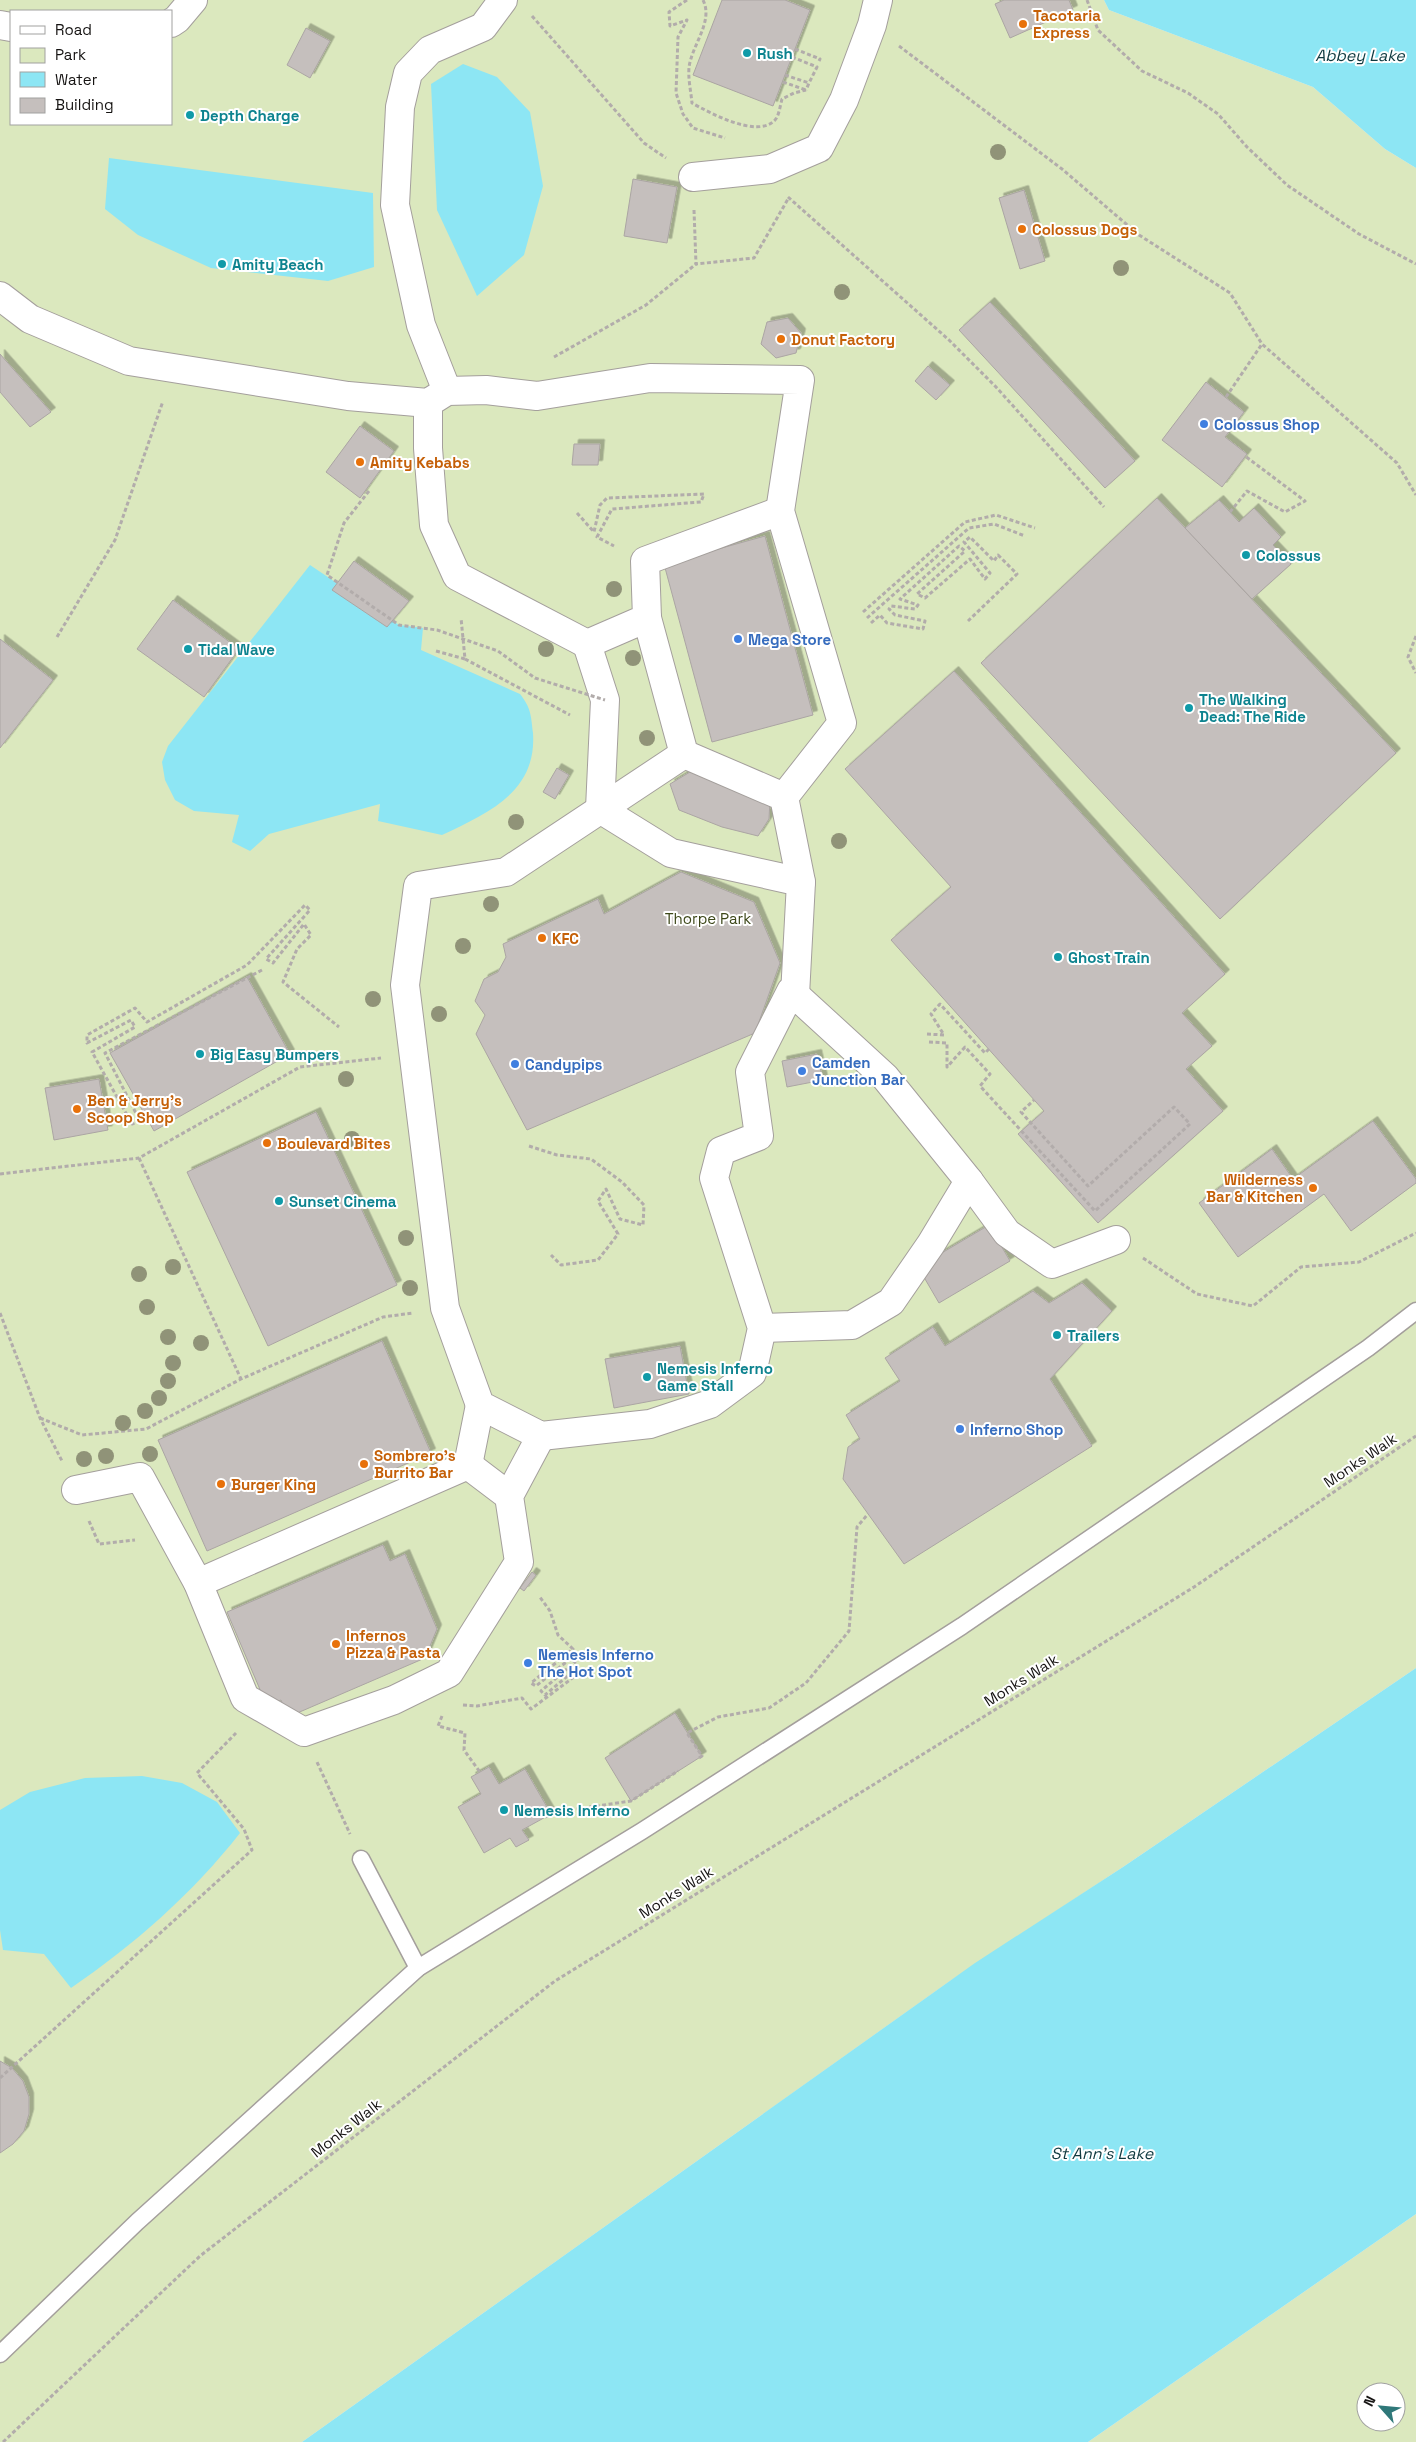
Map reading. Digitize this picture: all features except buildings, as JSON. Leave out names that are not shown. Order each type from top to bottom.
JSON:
[{"type":"street","points":[[172,22],[177,19],[193,0]]},
{"type":"street","points":[[503,0],[483,27],[430,50],[408,73],[400,107],[395,205],[438,397],[428,448],[434,525],[457,576],[587,644],[605,711],[600,809]]},
{"type":"street","points":[[693,177],[770,169],[819,148],[844,100],[875,12]]},
{"type":"street","points":[[0,296],[30,319],[129,361],[348,396],[438,397],[486,390],[537,396],[650,378],[800,380],[780,511],[842,723],[784,797],[801,882],[795,995]]},
{"type":"street","points":[[684,754],[647,618],[646,561],[780,511]]},
{"type":"street","points":[[587,644],[647,618]]},
{"type":"street","points":[[684,754],[784,797]]},
{"type":"street","points":[[468,1464],[480,1405],[445,1308],[405,985],[418,886],[506,872],[684,754]]},
{"type":"street","points":[[600,809],[671,853],[801,882]]},
{"type":"street","points":[[480,1405],[541,1436],[650,1424],[710,1404],[752,1372],[762,1328],[714,1178],[721,1151],[759,1136],[750,1072],[790,991],[885,1077],[969,1180],[1007,1233],[1052,1264],[1116,1240]]},
{"type":"street","points":[[762,1328],[852,1325],[891,1302],[931,1244],[969,1180]]},
{"type":"street","points":[[76,1490],[140,1478],[198,1583],[245,1698],[304,1732],[394,1700],[449,1674],[519,1562],[509,1496],[541,1436]]},
{"type":"street","points":[[468,1464],[509,1496]]},
{"type":"street","points":[[198,1583],[468,1464]]},
{"type":"lane","points":[[0,2354],[137,2222],[418,1968],[642,1832],[962,1626],[1368,1348],[1416,1312]]},
{"type":"lane","points":[[361,1859],[418,1968]]},
{"type":"path","points":[[687,0],[669,12],[670,26],[687,20],[678,37],[676,93],[683,114],[693,128],[711,135],[727,138]]},
{"type":"path","points":[[703,0],[706,7],[703,26],[689,67],[692,103],[710,113],[742,125],[768,126],[776,120],[782,99],[806,90],[820,59],[795,49]]},
{"type":"path","points":[[1087,0],[1098,30],[1142,71],[1188,93],[1218,114],[1246,147],[1287,185],[1359,234],[1416,264]]},
{"type":"path","points":[[875,12],[1139,235],[1230,293],[1262,344],[1397,463],[1416,495]]},
{"type":"path","points":[[531,14],[644,143],[693,177],[696,264]]},
{"type":"path","points":[[792,58],[817,67]]},
{"type":"path","points":[[785,74],[809,84]]},
{"type":"path","points":[[783,82],[806,90]]},
{"type":"path","points":[[770,169],[789,198],[949,340],[996,387],[1104,507]]},
{"type":"path","points":[[546,361],[646,305],[696,264],[754,258],[789,198]]},
{"type":"path","points":[[1226,397],[1262,344]]},
{"type":"path","points":[[57,636],[115,540],[164,398],[169,368]]},
{"type":"path","points":[[1230,512],[1247,491],[1285,512],[1305,501],[1245,456]]},
{"type":"path","points":[[369,491],[344,523],[327,575],[399,625],[437,630],[498,651],[535,678],[605,711]]},
{"type":"path","points":[[577,513],[594,532],[600,505],[607,498],[704,494],[701,502],[612,510],[597,537],[620,549]]},
{"type":"path","points":[[863,612],[965,522],[996,515],[1035,528]]},
{"type":"path","points":[[867,618],[969,528],[994,524],[1025,536]]},
{"type":"path","points":[[871,623],[880,615],[887,622],[923,629],[925,621],[895,615],[889,609],[891,606],[915,610],[918,605],[900,600],[960,546],[965,551],[917,594],[925,598],[970,559],[986,578],[990,573],[964,542],[970,537],[994,561],[998,556],[1016,574],[968,621]]},
{"type":"path","points":[[457,576],[465,659]]},
{"type":"path","points":[[1416,636],[1408,657],[1416,673]]},
{"type":"path","points":[[436,651],[465,659],[573,716],[605,711]]},
{"type":"path","points":[[262,970],[105,1053],[140,1121],[132,1124],[92,1052],[135,1027],[131,1020],[88,1043],[86,1035],[135,1008],[147,1022],[247,965],[305,905],[310,910],[266,959],[273,964],[304,924],[311,935],[297,949],[283,982],[339,1027]]},
{"type":"path","points":[[927,1034],[944,1035],[931,1014],[940,1004],[985,1053],[989,1049]]},
{"type":"path","points":[[929,1042],[947,1043],[947,1067],[966,1047],[990,1074],[980,1086],[1095,1211],[1190,1124],[1174,1106],[1088,1186],[1021,1112],[1034,1100]]},
{"type":"path","points":[[0,1174],[139,1158],[300,1067],[414,1054]]},
{"type":"path","points":[[529,1146],[557,1155],[591,1159],[622,1182],[644,1205],[642,1225],[620,1219],[606,1189],[598,1201],[618,1234],[598,1260],[561,1265],[551,1255]]},
{"type":"path","points":[[139,1158],[241,1379]]},
{"type":"path","points":[[1116,1240],[1198,1294],[1253,1306],[1301,1267],[1359,1262],[1416,1233]]},
{"type":"path","points":[[40,1418],[82,1435],[146,1429],[241,1379],[383,1318],[445,1308]]},
{"type":"path","name":"Monks Walk","points":[[4,2442],[200,2256],[555,1981],[1194,1587],[1416,1436]]},
{"type":"path","points":[[694,1761],[702,1756],[687,1733],[718,1717],[769,1708],[806,1683],[849,1631],[858,1527],[868,1514]]},
{"type":"path","points":[[455,1704],[474,1707],[522,1698],[531,1709],[582,1671],[577,1668],[545,1695],[542,1691],[575,1662],[570,1659],[536,1686],[531,1683],[573,1649],[558,1635],[550,1611],[535,1590]]},
{"type":"path","points":[[0,2078],[252,1850],[244,1829],[197,1773],[261,1707]]},
{"type":"path","points":[[443,1711],[438,1726],[465,1733],[464,1750],[480,1772]]},
{"type":"path","points":[[304,1732],[361,1859]]},
{"type":"path","points":[[545,1817],[569,1810],[630,1800],[686,1766]]},
{"type":"green space","name":"Thorpe Park","points":[[0,0],[1104,0],[1109,10],[1313,87],[1385,149],[1416,168],[1416,1668],[1123,1867],[950,1981],[302,2442],[0,2442]]},
{"type":"green space","points":[[1416,2214],[1416,2442],[1088,2442]]},
{"type":"water","name":"Abbey Lake","points":[[1104,0],[1416,0],[1416,168],[1385,149],[1313,87],[1109,10]]},
{"type":"water","points":[[463,64],[497,77],[530,112],[543,186],[524,255],[477,296],[437,210],[431,84]]},
{"type":"water","points":[[109,158],[373,193],[374,267],[328,281],[211,268],[138,235],[105,209]]},
{"type":"water","points":[[310,565],[399,625],[423,628],[421,650],[520,694],[531,716],[533,733],[532,753],[527,771],[506,798],[492,809],[442,835],[378,821],[380,804],[269,834],[250,851],[232,842],[239,815],[194,811],[175,800],[165,780],[162,762],[168,746]]},
{"type":"water","name":"St Ann's Lake","points":[[1416,1668],[1416,2214],[1088,2442],[302,2442],[975,1963],[1123,1867]]},
{"type":"water","points":[[142,1776],[182,1783],[217,1802],[240,1833],[203,1876],[162,1917],[71,1988],[44,1954],[3,1950],[0,1930],[0,1810],[30,1792],[85,1778]]},
{"type":"place","name":"Tacotaria Express","points":[[1023,24]]},
{"type":"place","name":"Rush","points":[[747,53]]},
{"type":"place","name":"Depth Charge","points":[[190,115]]},
{"type":"place","name":"Colossus Dogs","points":[[1022,229]]},
{"type":"place","name":"Amity Beach","points":[[222,264]]},
{"type":"place","name":"Donut Factory","points":[[781,339]]},
{"type":"place","name":"Colossus Shop","points":[[1204,424]]},
{"type":"place","name":"Amity Kebabs","points":[[360,462]]},
{"type":"place","name":"Colossus","points":[[1246,555]]},
{"type":"place","name":"Mega Store","points":[[738,639]]},
{"type":"place","name":"Tidal Wave","points":[[188,649]]},
{"type":"place","name":"The Walking Dead: The Ride","points":[[1189,708]]},
{"type":"place","name":"KFC","points":[[542,938]]},
{"type":"place","name":"Ghost Train","points":[[1058,957]]},
{"type":"place","name":"Big Easy Bumpers","points":[[200,1054]]},
{"type":"place","name":"Candypips","points":[[515,1064]]},
{"type":"place","name":"Camden Junction Bar","points":[[802,1071]]},
{"type":"place","name":"Ben & Jerry's Scoop Shop","points":[[77,1109]]},
{"type":"place","name":"Boulevard Bites","points":[[267,1143]]},
{"type":"place","name":"Wilderness Bar & Kitchen","points":[[1313,1188]]},
{"type":"place","name":"Sunset Cinema","points":[[279,1201]]},
{"type":"place","name":"Trailers","points":[[1057,1335]]},
{"type":"place","name":"Nemesis Inferno Game Stall","points":[[647,1377]]},
{"type":"place","name":"Inferno Shop","points":[[960,1429]]},
{"type":"place","name":"Sombrero’s Burrito Bar","points":[[364,1464]]},
{"type":"place","name":"Burger King","points":[[221,1484]]},
{"type":"place","name":"Infernos Pizza & Pasta","points":[[336,1644]]},
{"type":"place","name":"Nemesis Inferno The Hot Spot","points":[[528,1663]]},
{"type":"place","name":"Nemesis Inferno","points":[[504,1810]]}]
